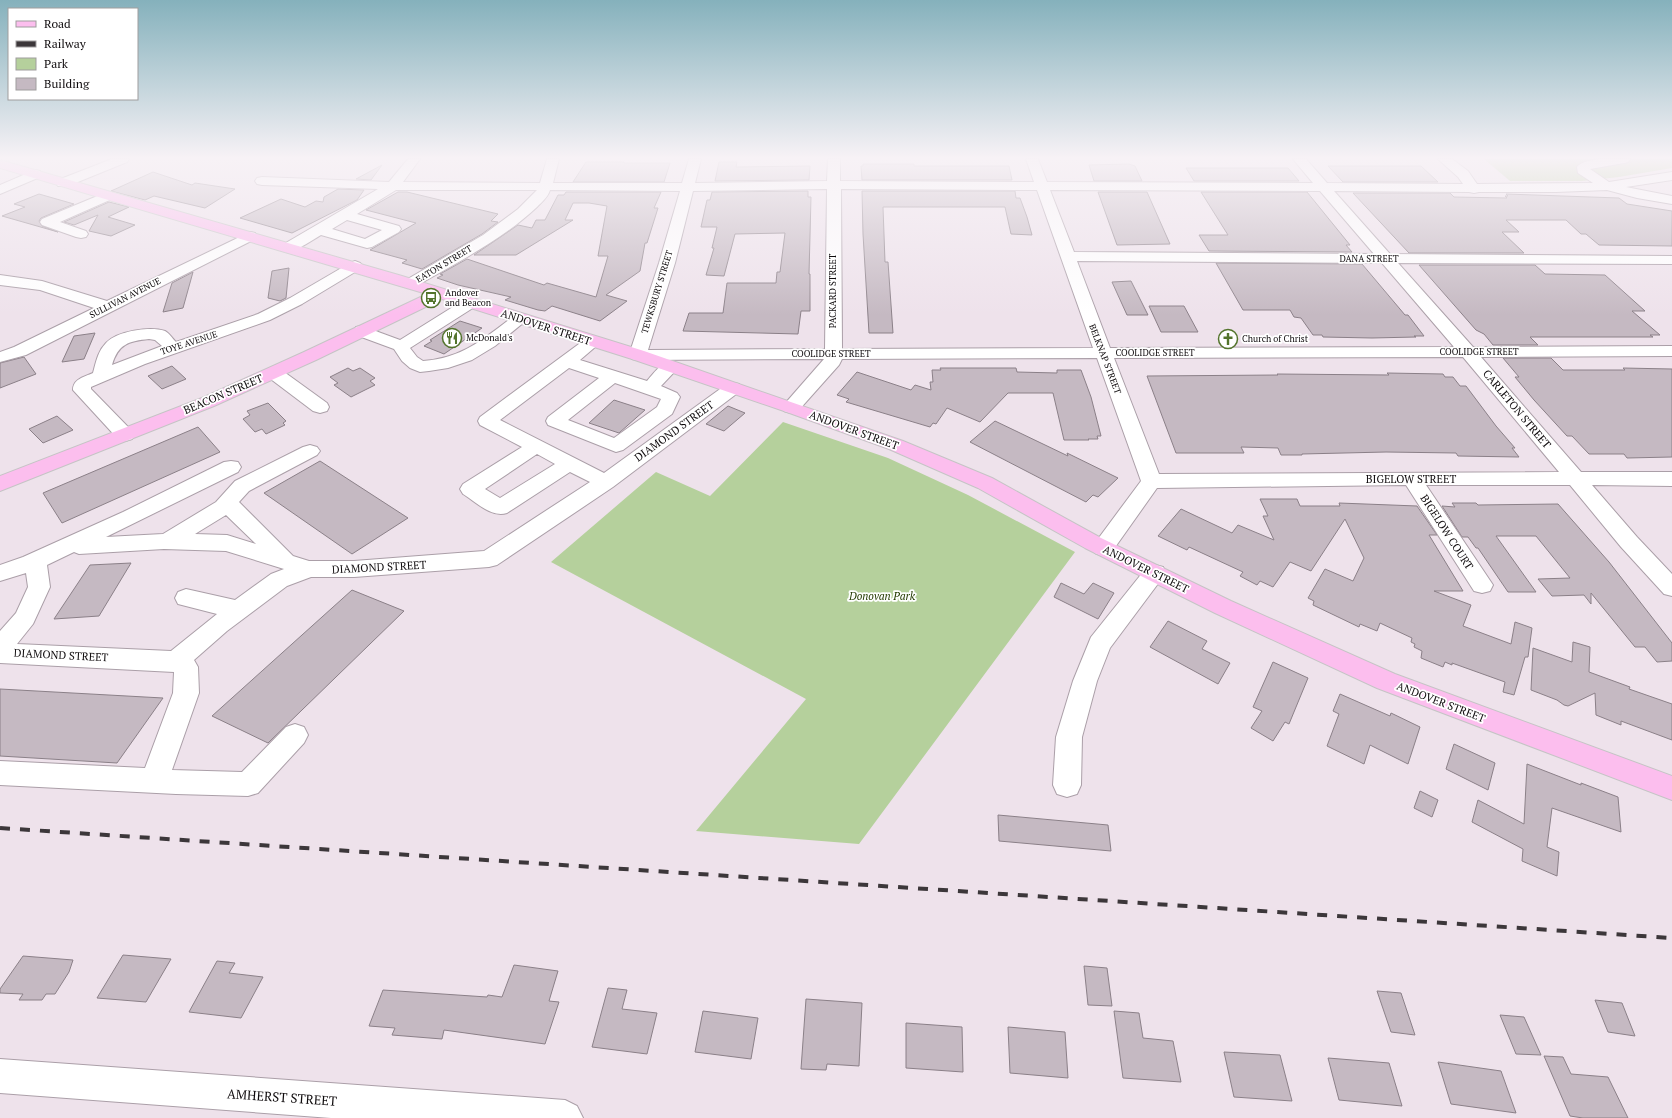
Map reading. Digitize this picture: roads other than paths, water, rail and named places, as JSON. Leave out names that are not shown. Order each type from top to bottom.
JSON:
[{"type":"main road","name":"ANDOVER STREET","points":[[161,211],[355,266],[638,355],[896,445],[985,483],[1103,548],[1223,607],[1386,681],[1672,788]]},
{"type":"main road","name":"BEACON STREET","points":[[0,484],[208,402],[274,373],[441,293]]},
{"type":"street","points":[[72,211],[47,222],[81,234]]},
{"type":"street","points":[[289,247],[352,211]]},
{"type":"street","name":"EATON STREET","points":[[411,283],[488,238],[524,211]]},
{"type":"street","name":"TEWKSBURY STREET","points":[[638,355],[667,263],[681,211]]},
{"type":"street","name":"PACKARD STREET","points":[[833,211],[833,354]]},
{"type":"street","name":"BELKNAP STREET","points":[[1051,211],[1151,481]]},
{"type":"street","name":"CARLETON STREET","points":[[1345,211],[1630,542],[1672,588]]},
{"type":"street","points":[[320,230],[367,244],[394,229],[346,215]]},
{"type":"street","name":"SULLIVAN AVENUE","points":[[0,357],[20,351],[250,236]]},
{"type":"street","name":"DANA STREET","points":[[1067,256],[1672,260]]},
{"type":"street","name":"TOYE AVENUE","points":[[125,435],[82,390],[82,386],[85,383],[101,375],[172,348],[247,324],[296,301],[355,266]]},
{"type":"street","points":[[0,280],[42,286],[109,306]]},
{"type":"street","points":[[401,346],[470,303]]},
{"type":"street","points":[[362,331],[401,346],[405,355],[420,366],[441,366],[460,359],[484,346],[520,319]]},
{"type":"street","points":[[101,375],[107,353],[112,345],[118,341],[153,333],[161,335],[172,348]]},
{"type":"street","points":[[593,342],[488,421],[606,482]]},
{"type":"street","name":"COOLIDGE STREET","points":[[638,355],[1672,351]]},
{"type":"street","points":[[790,407],[832,361],[833,354]]},
{"type":"street","points":[[568,362],[650,388],[671,397],[665,410],[616,446],[554,422],[612,376]]},
{"type":"street","points":[[650,388],[670,367]]},
{"type":"street","points":[[274,373],[320,407]]},
{"type":"street","name":"DIAMOND STREET","points":[[0,653],[176,661],[279,580],[309,569],[354,569],[489,559],[606,482],[733,388]]},
{"type":"street","points":[[536,446],[470,489],[500,508],[570,463]]},
{"type":"street","points":[[166,542],[223,507],[242,486],[310,451]]},
{"type":"street","points":[[0,573],[36,561],[231,467]]},
{"type":"street","name":"BIGELOW COURT","points":[[1412,479],[1482,585]]},
{"type":"street","name":"BIGELOW STREET","points":[[1151,481],[1672,479]]},
{"type":"street","points":[[1103,548],[1151,481]]},
{"type":"street","points":[[227,503],[285,561]]},
{"type":"street","points":[[68,546],[166,542],[227,543],[309,569]]},
{"type":"street","points":[[0,647],[25,618],[38,587],[36,561]]},
{"type":"street","points":[[1067,785],[1069,737],[1085,680],[1100,644],[1155,573]]},
{"type":"street","points":[[186,598],[239,610]]},
{"type":"street","points":[[154,781],[186,693],[186,667],[176,661]]},
{"type":"street","points":[[0,773],[248,784],[295,735]]},
{"type":"street","name":"AMHERST STREET","points":[[0,1076],[565,1118]]},
{"type":"railway","points":[[0,828],[1672,938]]},
{"type":"place","name":"Andover and Beacon","points":[[431,298]]},
{"type":"place","name":"McDonald's","points":[[452,338]]},
{"type":"place","name":"Church of Christ","points":[[1228,339]]},
{"type":"park label","name":"Donovan Park","points":[[882,596]]}]
